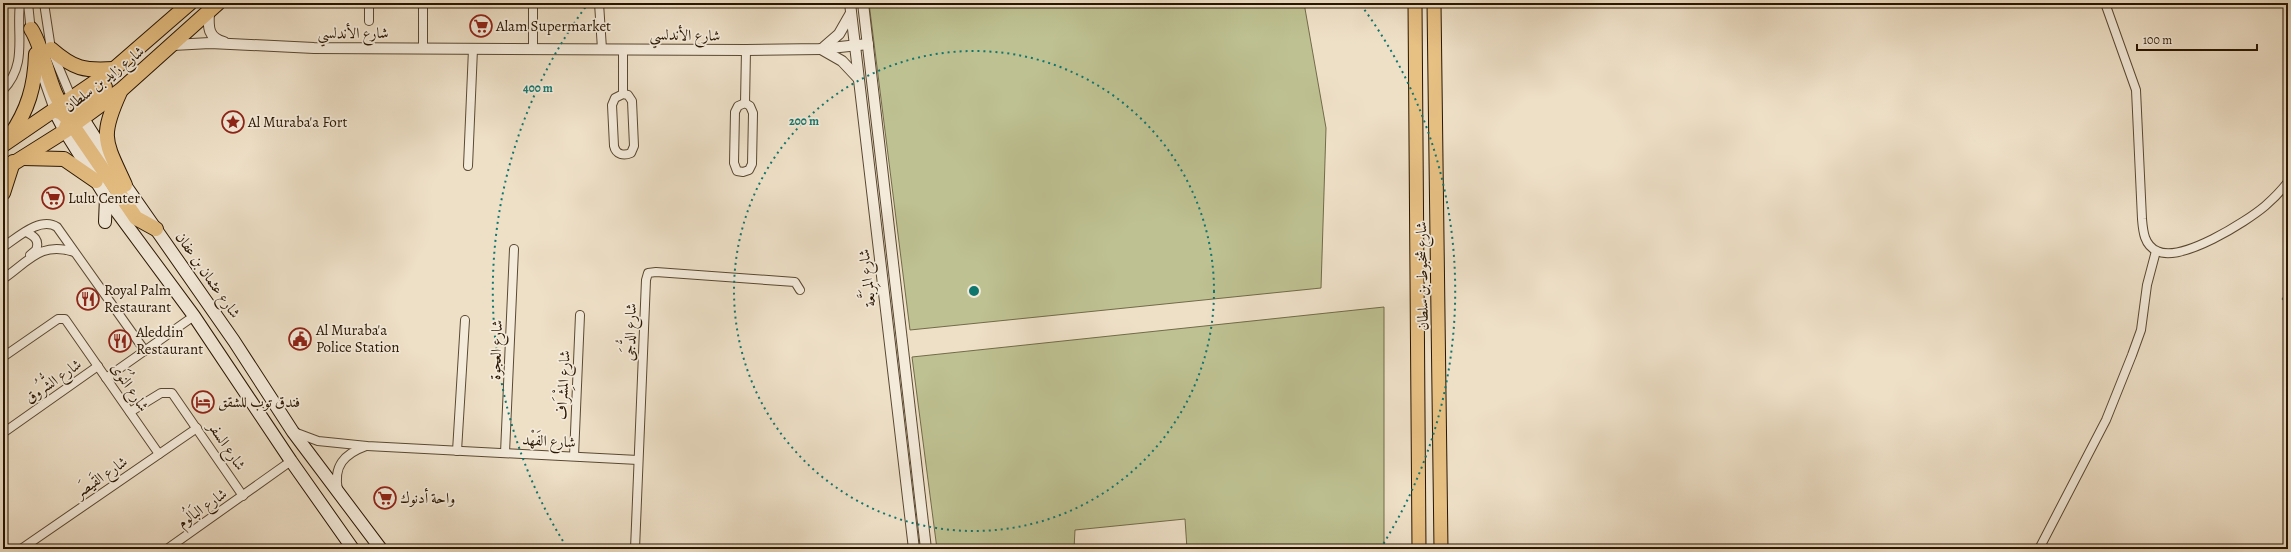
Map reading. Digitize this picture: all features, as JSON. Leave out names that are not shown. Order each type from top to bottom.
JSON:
[{"type":"highway","name":"شارع زايد بن سلطان","points":[[9,164],[68,115],[114,69],[147,42],[190,3]]},
{"type":"highway","name":"شارع زايد بن سلطان","points":[[4,144],[121,90],[213,8]]},
{"type":"highway","points":[[31,29],[38,40],[68,115],[136,218],[156,229]]},
{"type":"highway","points":[[68,115],[137,62],[147,42]]},
{"type":"highway","points":[[50,49],[69,64],[84,70],[114,69]]},
{"type":"highway","points":[[4,144],[26,112],[34,82],[36,54]]},
{"type":"highway","points":[[121,90],[110,115],[106,136],[111,154],[125,185]]},
{"type":"highway","points":[[3,193],[9,164],[64,159],[96,180]]},
{"type":"main road","name":"شارع شخبوط بن سلطان","points":[[1416,3],[1419,549]]},
{"type":"main road","name":"شارع شخبوط بن سلطان","points":[[1434,3],[1441,549]]},
{"type":"main road","name":"شارع عثمان بن عفان","points":[[68,115],[96,180],[106,197],[194,316],[291,461],[353,549]]},
{"type":"main road","name":"شارع عثمان بن عفان","points":[[68,115],[125,185],[234,341],[293,432],[380,549]]},
{"type":"main road","points":[[106,197],[106,222]]},
{"type":"street","points":[[3,90],[14,77],[19,60],[20,3]]},
{"type":"street","name":"شارع عثمان بن عفان","points":[[28,3],[36,54],[48,98],[68,115]]},
{"type":"street","name":"شارع عثمان بن عفان","points":[[44,3],[50,49],[68,115]]},
{"type":"street","points":[[369,3],[369,21]]},
{"type":"street","points":[[423,49],[424,3]]},
{"type":"street","points":[[533,3],[533,49]]},
{"type":"street","points":[[599,3],[602,49]]},
{"type":"street","name":"شارع المِرَبَّعة","points":[[863,3],[926,549]]},
{"type":"street","points":[[2105,3],[2136,90],[2142,219],[2144,235],[2148,244],[2156,251],[2176,253],[2222,234],[2264,206],[2288,182]]},
{"type":"street","name":"شارع الأندلسي","points":[[213,8],[210,32],[213,37],[234,44]]},
{"type":"street","points":[[850,8],[839,34],[820,49],[842,61],[858,79]]},
{"type":"street","name":"شارع المِرَبَّعة","points":[[850,8],[914,549]]},
{"type":"street","name":"شارع الأندلسي","points":[[173,45],[234,44],[314,48],[423,49],[820,49],[832,52],[869,47]]},
{"type":"street","points":[[468,166],[473,49]]},
{"type":"street","points":[[623,94],[624,49]]},
{"type":"street","points":[[745,103],[746,50]]},
{"type":"street","points":[[623,94],[630,97],[632,101],[634,146],[631,153],[623,155],[617,152],[614,146],[612,105],[615,98],[623,94]]},
{"type":"street","points":[[745,103],[753,110],[751,167],[743,172],[737,171],[734,164],[735,119],[736,107],[745,103]]},
{"type":"street","points":[[3,247],[26,232],[41,225],[52,224],[62,232],[74,252],[145,351]]},
{"type":"street","points":[[6,277],[14,267],[33,252],[37,246],[35,238],[26,232]]},
{"type":"street","points":[[6,277],[45,249],[58,247],[74,252]]},
{"type":"street","name":"شارع العجوة","points":[[505,453],[514,249]]},
{"type":"street","points":[[2039,549],[2106,420],[2126,370],[2141,330],[2147,285],[2156,251]]},
{"type":"street","name":"شارع الدُّجَى","points":[[635,549],[646,280],[648,273],[656,272],[795,282],[800,290]]},
{"type":"street","name":"شارع المِشْرَاف","points":[[574,456],[580,315]]},
{"type":"street","points":[[106,378],[194,316]]},
{"type":"street","name":"شارع النُوَى","points":[[3,357],[63,318],[68,322],[159,454]]},
{"type":"street","points":[[457,451],[465,320]]},
{"type":"street","name":"شارع الشُّرُوق","points":[[3,433],[98,366]]},
{"type":"street","name":"شارع السفر","points":[[130,412],[161,393],[172,392],[243,496]]},
{"type":"street","name":"شارع القَيصَر","points":[[21,549],[197,428]]},
{"type":"street","name":"شارع الفَهْد","points":[[293,432],[318,441],[367,446],[638,460]]},
{"type":"street","name":"شارع الفَهْد","points":[[338,491],[337,469],[342,460],[355,450],[367,446]]},
{"type":"street","name":"شارع البَالُوم","points":[[167,549],[179,546],[291,461]]},
{"type":"street","points":[[1415,549],[1419,536]]},
{"type":"green space","points":[[869,3],[1304,3],[1326,128],[1321,288],[910,330]]},
{"type":"green space","points":[[1384,307],[1384,549],[1187,549],[1185,519],[1075,530],[1074,549],[937,549],[912,357]]},
{"type":"waterway","points":[[2283,299],[2288,292]]},
{"type":"place","name":"Alam Supermarket","points":[[481,26]]},
{"type":"place","name":"Al Muraba'a Fort","points":[[233,122]]},
{"type":"place","name":"Lulu Center","points":[[53,198]]},
{"type":"place","name":"Royal Palm Restaurant","points":[[88,299]]},
{"type":"place","name":"Al Muraba'a Police Station","points":[[300,339]]},
{"type":"place","name":"Aleddin Restaurant","points":[[120,341]]},
{"type":"place","name":"فندق توب للشقق","points":[[203,402]]},
{"type":"place","name":"واحة أدنوك","points":[[385,498]]}]
